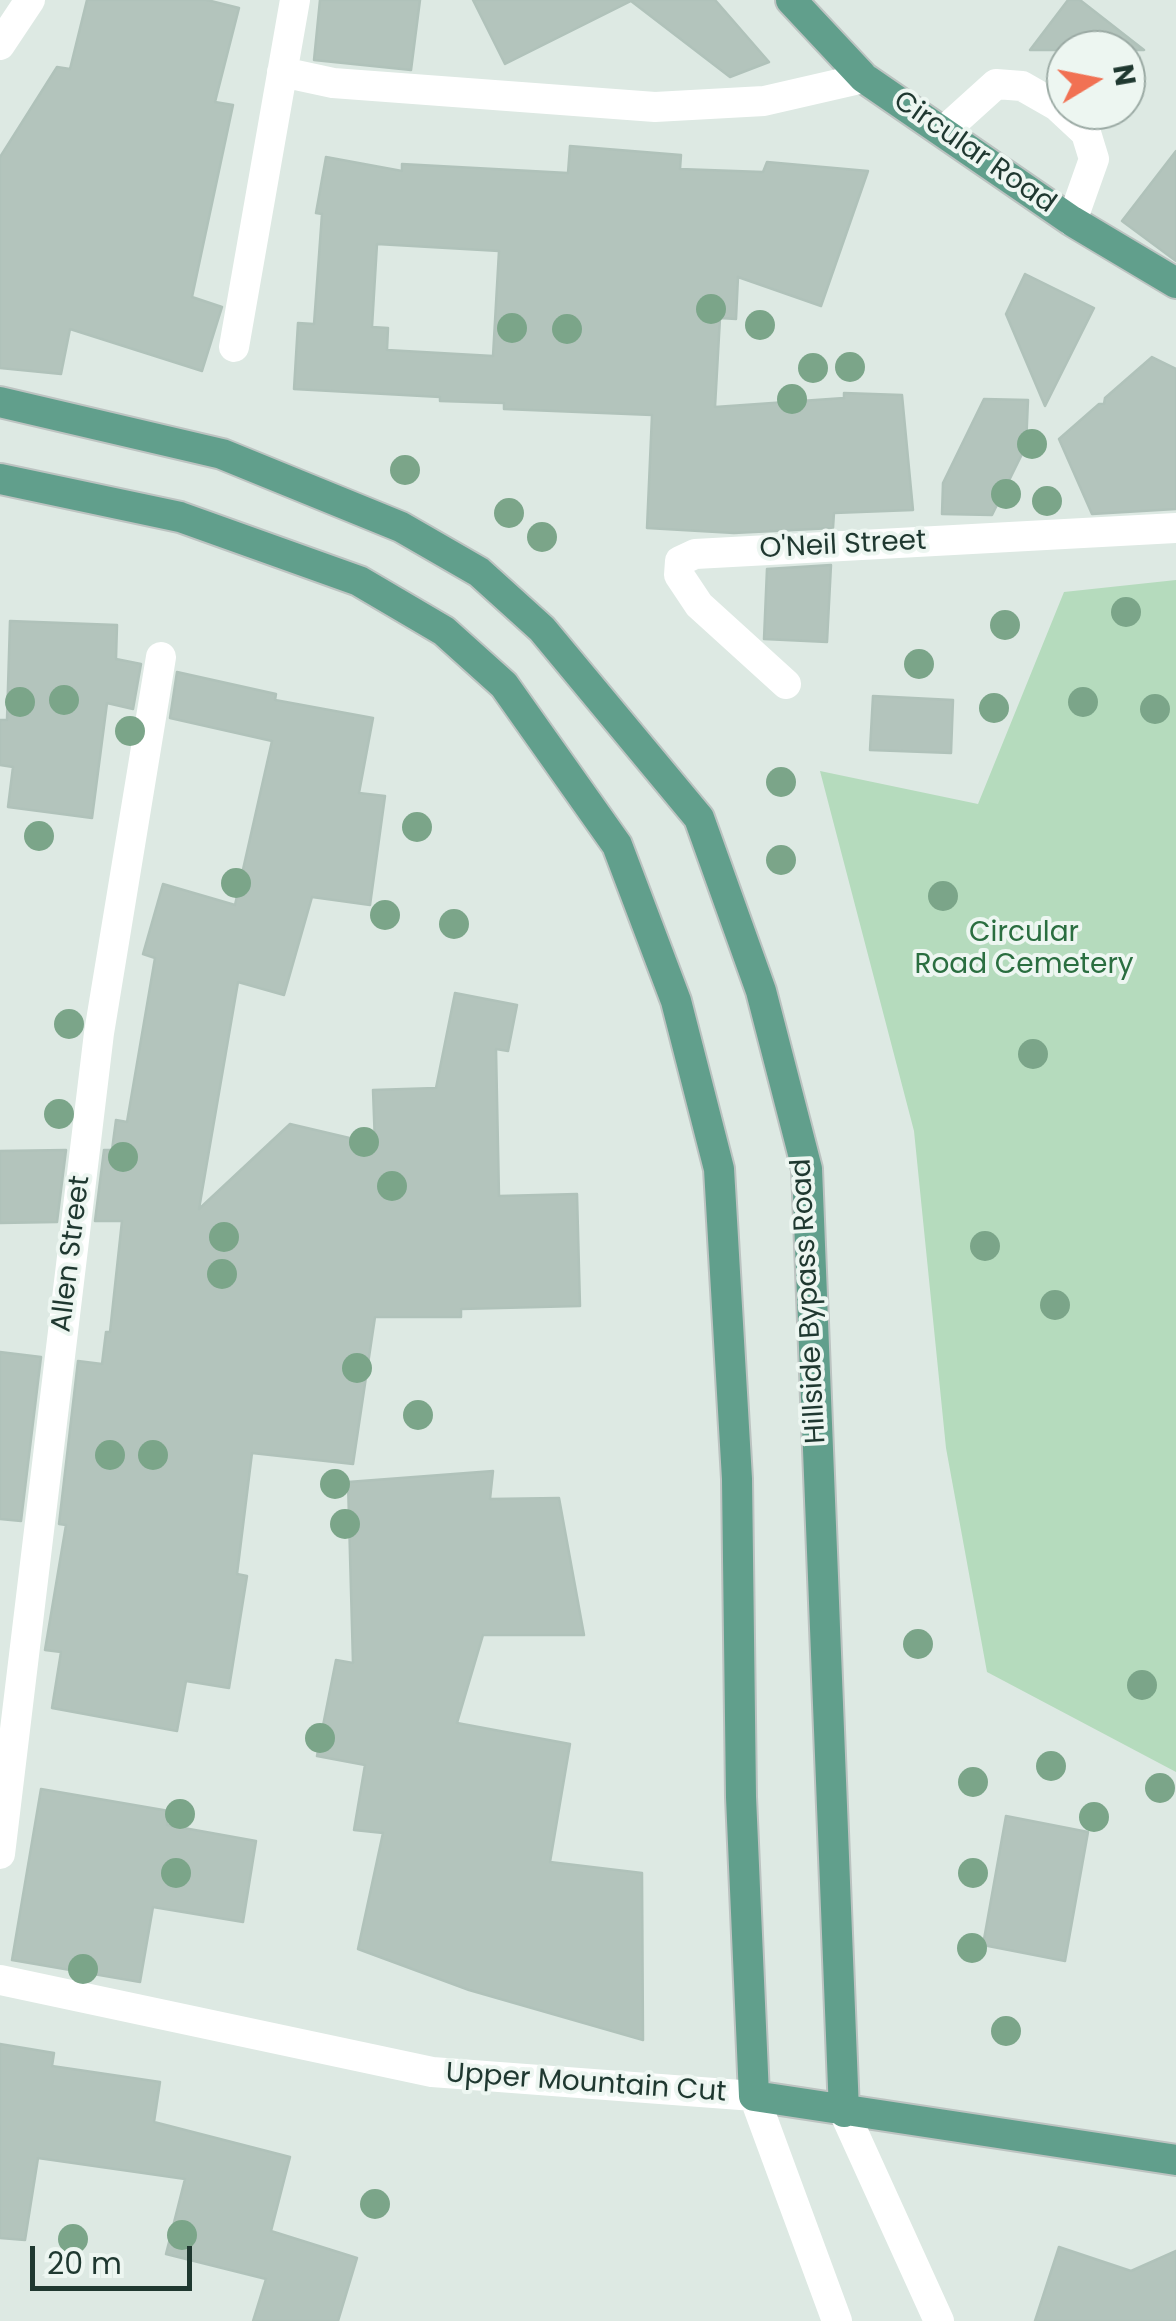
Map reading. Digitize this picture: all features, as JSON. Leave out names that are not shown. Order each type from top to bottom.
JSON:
[{"type":"main road","name":"Circular Road","points":[[792,0],[864,78],[1072,221],[1176,283]]},
{"type":"main road","name":"Hillside Bypass Road","points":[[0,402],[222,454],[401,527],[478,572],[542,629],[700,818],[761,991],[807,1169],[844,2112]]},
{"type":"main road","points":[[0,479],[180,517],[358,581],[444,631],[504,685],[617,845],[676,1001],[719,1169],[737,1479],[741,1797],[754,2096]]},
{"type":"main road","name":"Upper Mountain Cut","points":[[754,2096],[1176,2160]]},
{"type":"street","points":[[0,45],[30,0]]},
{"type":"street","points":[[234,347],[295,0]]},
{"type":"street","points":[[282,72],[333,83],[655,107],[764,100],[864,78]]},
{"type":"street","points":[[944,131],[996,84],[1022,86],[1057,106],[1086,133],[1094,159],[1072,221]]},
{"type":"street","name":"O'Neil Street","points":[[786,684],[698,605],[678,575],[680,561],[695,554],[1176,528]]},
{"type":"street","name":"Allen Street","points":[[0,1854],[99,1033],[160,657]]},
{"type":"street","name":"Upper Mountain Cut","points":[[0,1980],[432,2072],[754,2096]]},
{"type":"street","points":[[754,2096],[838,2321]]},
{"type":"street","name":"Hillside Bypass Road","points":[[844,2112],[939,2321]]},
{"type":"green space","name":"Circular Road Cemetery","points":[[1176,580],[1176,1772],[987,1672],[946,1448],[914,1131],[820,771],[978,804],[1064,592]]},
{"type":"building","points":[[87,0],[207,0],[239,8],[215,102],[233,105],[192,297],[222,307],[202,371],[70,329],[61,374],[0,368],[0,157],[57,67],[70,69]]},
{"type":"building","points":[[320,0],[420,0],[411,70],[314,60]]},
{"type":"building","points":[[473,0],[715,0],[769,62],[730,77],[631,1],[505,64]]},
{"type":"building","points":[[1068,0],[1080,0],[1118,30],[1046,30],[1046,50],[1030,50]]},
{"type":"building","points":[[570,146],[681,155],[680,169],[763,172],[767,162],[868,171],[821,306],[738,277],[736,319],[720,318],[715,407],[844,398],[844,393],[902,395],[913,510],[834,513],[833,528],[734,533],[647,528],[652,415],[504,409],[504,403],[294,389],[298,323],[314,324],[322,214],[316,213],[326,157],[402,171],[402,164],[568,173]],"holes":[[[377,244],[499,251],[493,356],[387,350],[388,328],[372,327]]]},
{"type":"building","points":[[1176,151],[1176,261],[1122,221]]},
{"type":"building","points":[[1025,274],[1094,308],[1045,406],[1006,314]]},
{"type":"building","points":[[1152,357],[1176,369],[1176,509],[1092,514],[1059,439],[1099,404],[1104,404],[1105,398]]},
{"type":"building","points":[[984,399],[1028,400],[1026,446],[992,515],[942,514],[943,483]]},
{"type":"building","points":[[831,565],[827,642],[764,639],[767,569]]},
{"type":"building","points":[[10,621],[117,625],[116,659],[141,664],[133,709],[107,703],[92,818],[8,807],[13,767],[0,765],[0,720],[7,720]]},
{"type":"building","points":[[177,672],[276,694],[275,700],[373,718],[359,793],[385,796],[370,905],[312,897],[284,995],[238,982],[199,1209],[290,1124],[375,1144],[373,1090],[436,1088],[455,993],[517,1005],[508,1051],[496,1049],[499,1196],[577,1194],[580,1306],[461,1309],[461,1317],[375,1317],[353,1464],[252,1453],[237,1574],[247,1576],[229,1688],[186,1681],[177,1731],[52,1708],[61,1652],[45,1650],[66,1525],[59,1524],[78,1361],[102,1364],[106,1332],[110,1332],[122,1221],[95,1221],[104,1150],[112,1150],[116,1120],[127,1122],[155,958],[143,954],[163,884],[235,905],[272,741],[170,718]]},
{"type":"building","points":[[873,696],[953,700],[951,753],[870,750]]},
{"type":"building","points":[[66,1150],[57,1222],[0,1223],[0,1151]]},
{"type":"building","points":[[0,1352],[41,1357],[21,1521],[0,1519]]},
{"type":"building","points":[[493,1471],[490,1499],[559,1498],[584,1635],[483,1635],[457,1723],[570,1744],[550,1862],[642,1873],[643,2040],[469,1990],[358,1949],[383,1833],[354,1830],[365,1765],[317,1756],[336,1660],[353,1663],[348,1482]]},
{"type":"building","points":[[41,1789],[169,1811],[167,1825],[256,1841],[243,1922],[153,1907],[140,1982],[12,1960]]},
{"type":"building","points":[[1006,1816],[1088,1832],[1065,1961],[983,1945]]},
{"type":"building","points":[[0,2044],[54,2053],[52,2066],[160,2082],[154,2122],[290,2157],[271,2231],[357,2258],[338,2321],[253,2321],[266,2279],[166,2254],[185,2179],[38,2158],[25,2240],[0,2238]]},
{"type":"building","points":[[1059,2247],[1131,2271],[1176,2251],[1176,2321],[1035,2321]]}]
